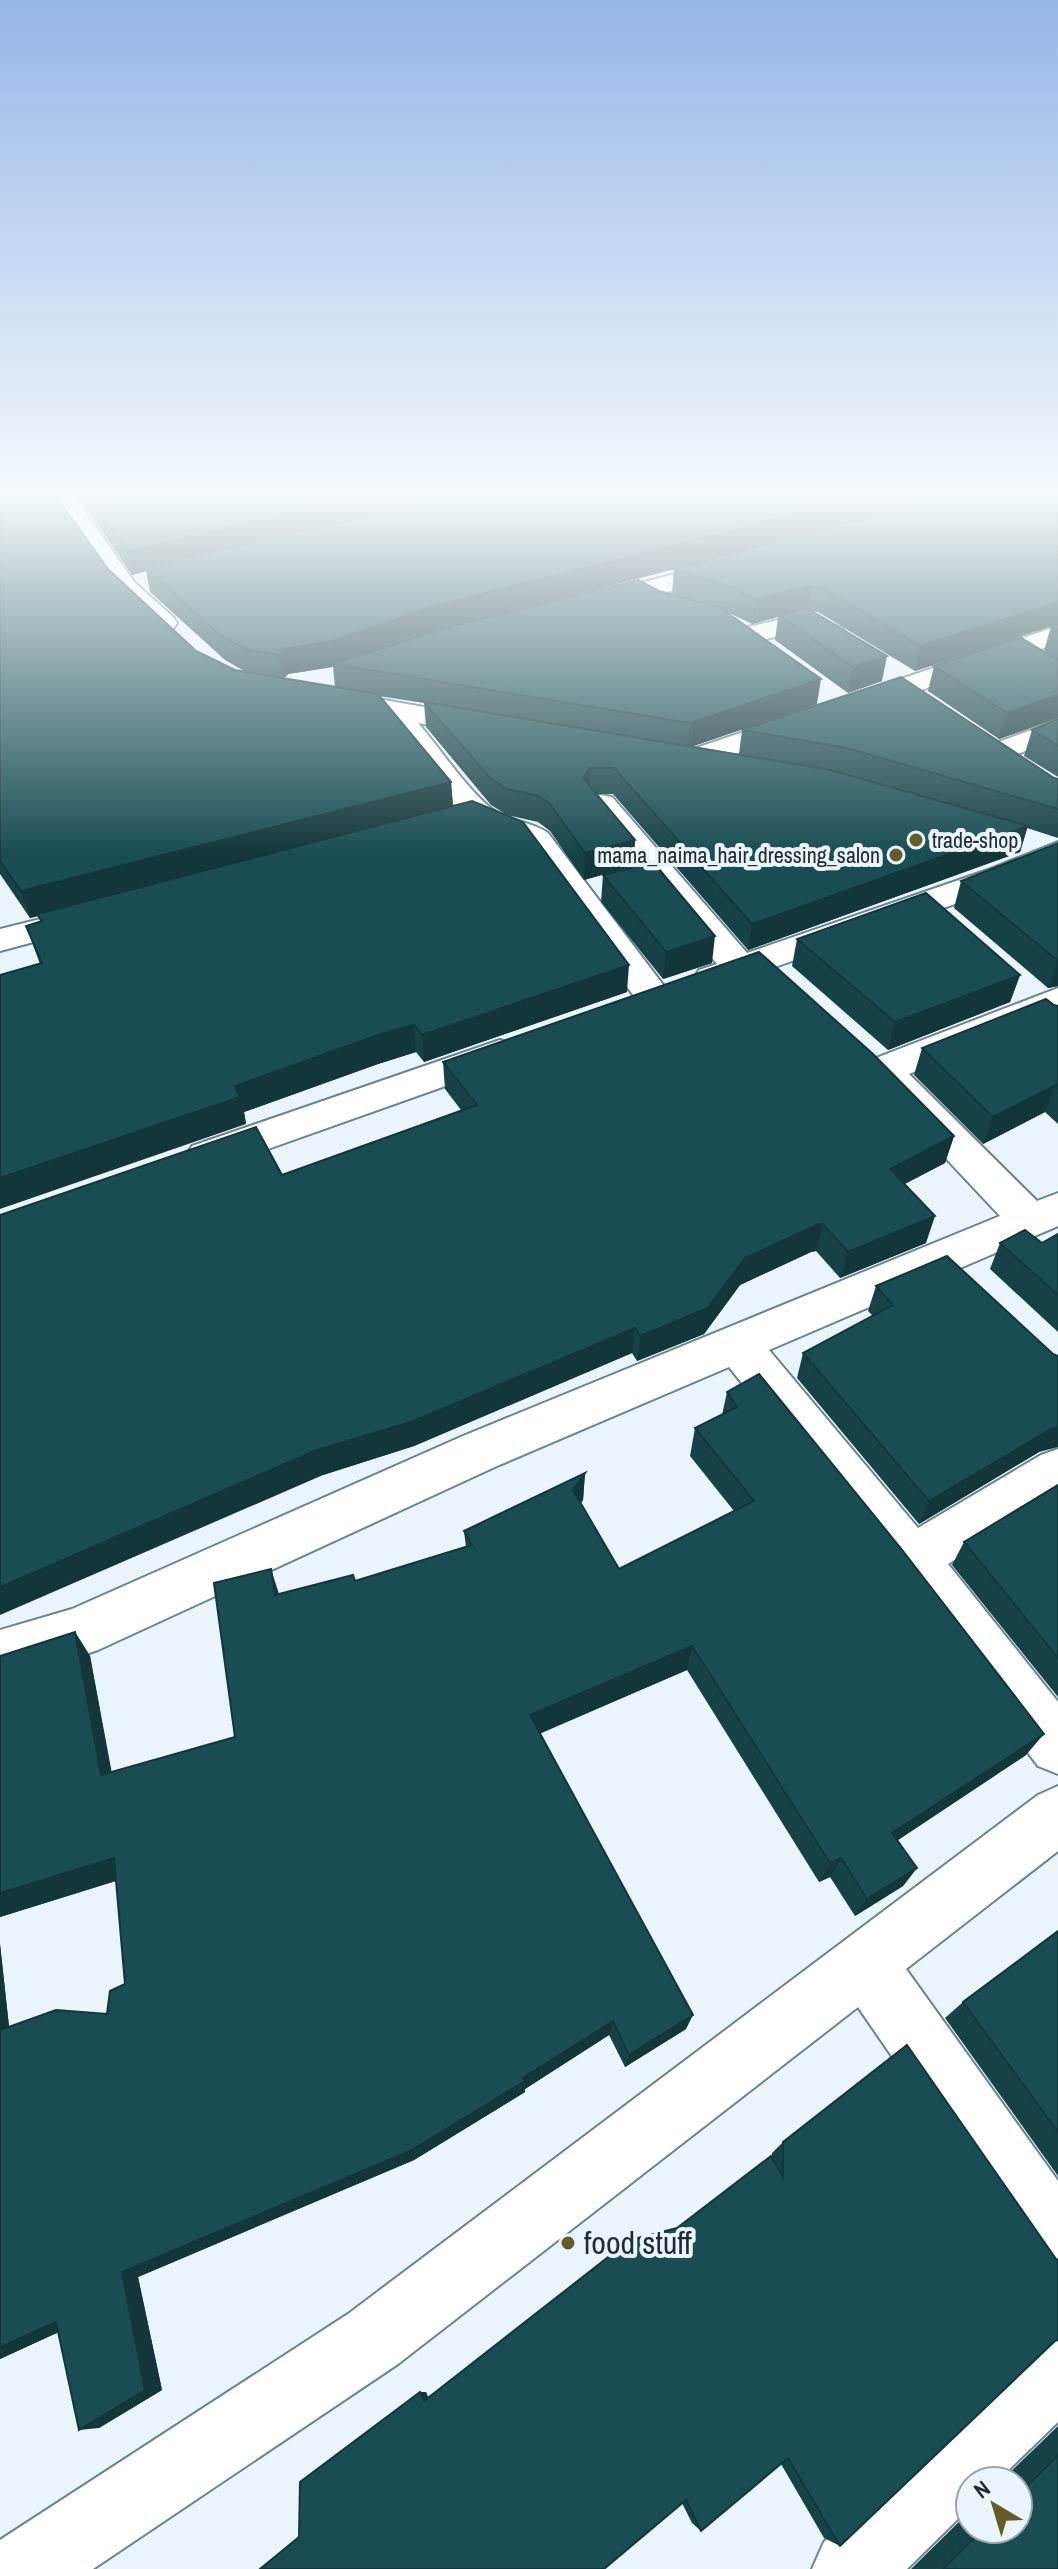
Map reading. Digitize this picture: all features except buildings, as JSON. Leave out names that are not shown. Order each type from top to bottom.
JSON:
[{"type":"street","points":[[156,616],[180,638]]},
{"type":"street","points":[[770,654],[736,629],[808,621],[851,646]]},
{"type":"street","points":[[686,761],[1058,634]]},
{"type":"street","points":[[1016,649],[1047,669]]},
{"type":"street","points":[[342,679],[312,689],[392,710],[516,731]]},
{"type":"street","points":[[819,689],[844,707]]},
{"type":"street","points":[[392,710],[464,818],[526,832],[793,991]]},
{"type":"street","points":[[1021,770],[984,745],[1058,729]]},
{"type":"street","points":[[655,756],[744,770]]},
{"type":"street","points":[[601,804],[639,1004],[750,965],[936,914],[1058,851]]},
{"type":"street","points":[[1012,837],[1058,851]]},
{"type":"street","points":[[0,940],[116,910]]},
{"type":"street","points":[[0,1656],[79,1632],[480,1451],[1044,1215],[871,1060],[1044,1003]]},
{"type":"street","points":[[178,1165],[535,1040]]},
{"type":"street","points":[[944,1257],[979,1289]]},
{"type":"street","points":[[737,1344],[912,1559],[1058,1746]]},
{"type":"street","points":[[912,1559],[1058,1470]]},
{"type":"street","points":[[25,2569],[373,2339],[1058,1815]]},
{"type":"street","points":[[864,1963],[1058,2239]]},
{"type":"street","points":[[851,2569],[1058,2371]]},
{"type":"place","name":"trade-shop","points":[[916,840]]},
{"type":"place","name":"mama_naima_hair_dressing_salon","points":[[896,855]]},
{"type":"place","name":"food stuff","points":[[568,2243]]}]
